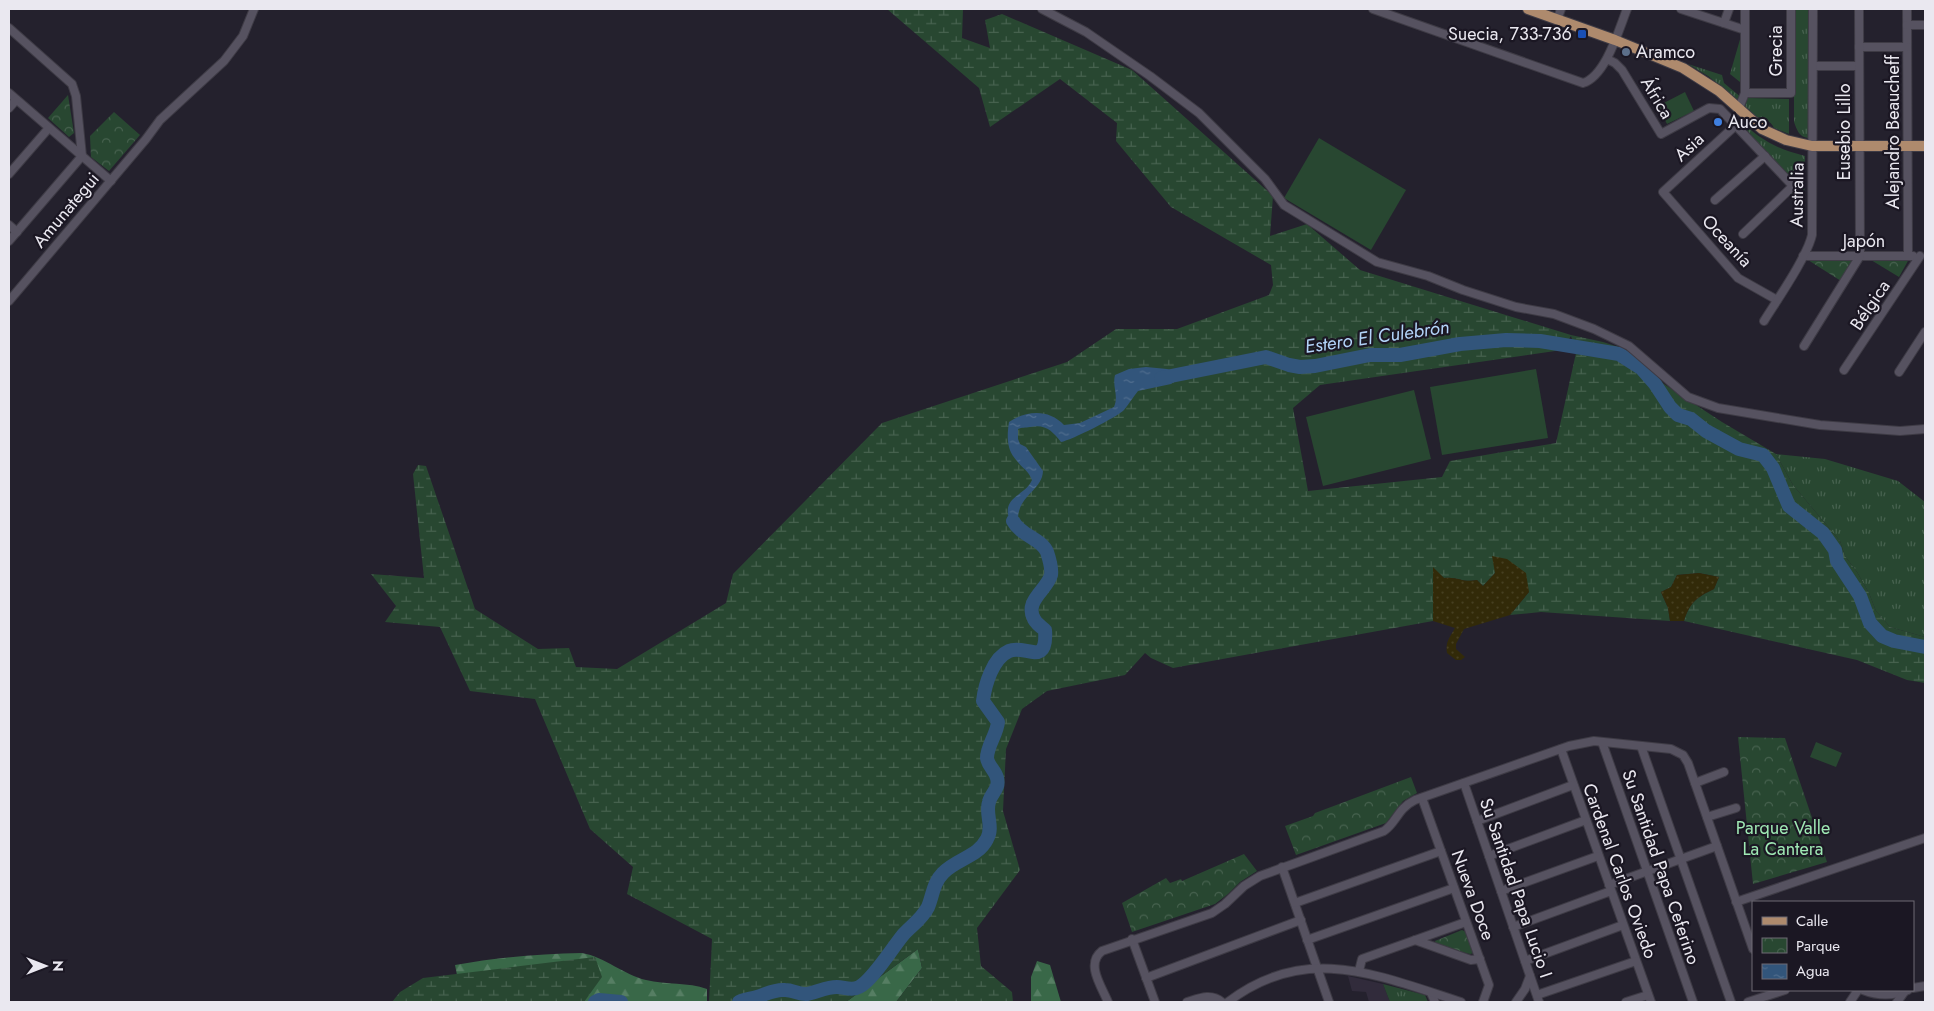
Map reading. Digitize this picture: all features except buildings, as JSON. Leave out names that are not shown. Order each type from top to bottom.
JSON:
[{"type":"main road","points":[[1528,9],[1616,40],[1683,68],[1708,83],[1756,124],[1769,133],[1786,140],[1812,146],[1925,146]]},
{"type":"street","name":"Amunategui","points":[[9,301],[12,291],[111,180],[160,120],[224,61],[243,36],[254,9]]},
{"type":"street","points":[[1042,9],[1086,32],[1150,76],[1199,113],[1265,179],[1284,205],[1377,262],[1428,276],[1463,290],[1516,307],[1554,314],[1594,329],[1628,346],[1688,397],[1718,408],[1820,425],[1900,431],[1925,429]]},
{"type":"street","points":[[1373,9],[1581,82],[1590,80],[1608,59],[1627,9]]},
{"type":"street","points":[[1558,20],[1561,9]]},
{"type":"street","points":[[1682,9],[1745,30]]},
{"type":"street","points":[[1724,23],[1729,9]]},
{"type":"street","points":[[1739,108],[1745,93],[1745,9]]},
{"type":"street","name":"Grecia","points":[[1745,93],[1791,94],[1791,9]]},
{"type":"street","name":"Australia","points":[[1764,320],[1803,256],[1812,235],[1813,9]]},
{"type":"street","name":"Eusebio Lillo","points":[[1859,9],[1860,256]]},
{"type":"street","name":"Alejandro Beaucheff","points":[[1907,9],[1908,256]]},
{"type":"street","points":[[1907,25],[1925,25]]},
{"type":"street","points":[[9,28],[72,84],[76,96],[82,156],[9,242]]},
{"type":"street","points":[[1859,47],[1907,47]]},
{"type":"street","name":"África","points":[[1608,59],[1622,70],[1661,134],[1713,108],[1723,111],[1736,125]]},
{"type":"street","points":[[1813,66],[1859,66]]},
{"type":"street","points":[[9,93],[111,180]]},
{"type":"street","points":[[9,108],[16,100]]},
{"type":"street","points":[[1736,125],[1793,186],[1744,234]]},
{"type":"street","name":"Asia","points":[[1663,192],[1736,125]]},
{"type":"street","points":[[9,174],[48,128]]},
{"type":"street","points":[[1715,200],[1765,156]]},
{"type":"street","name":"Oceanía","points":[[1663,192],[1738,278],[1777,300]]},
{"type":"street","points":[[9,225],[17,232]]},
{"type":"street","name":"Japón","points":[[1803,256],[1923,256]]},
{"type":"street","points":[[1804,346],[1860,256]]},
{"type":"street","name":"Bélgica","points":[[1844,370],[1923,256]]},
{"type":"street","points":[[1899,372],[1925,332]]},
{"type":"street","points":[[1108,1002],[1095,970],[1095,960],[1102,951],[1216,911],[1251,880],[1384,831],[1405,806],[1422,798],[1578,743],[1602,742],[1641,746],[1675,750],[1683,755],[1688,763],[1752,946]]},
{"type":"street","name":"Su Santidad Papa Ceferino","points":[[1602,742],[1692,1002]]},
{"type":"street","points":[[1641,746],[1732,1002]]},
{"type":"street","name":"Cardenal Carlos Oviedo","points":[[1561,749],[1649,998]]},
{"type":"street","points":[[1695,783],[1724,772]]},
{"type":"street","name":"Su Santidad Papa Lucio I","points":[[1464,783],[1538,999]]},
{"type":"street","points":[[1477,821],[1573,786]]},
{"type":"street","name":"Nueva Doce","points":[[1422,798],[1489,985],[1483,1002]]},
{"type":"street","points":[[1707,817],[1736,808]]},
{"type":"street","points":[[1489,856],[1586,820]]},
{"type":"street","points":[[1736,902],[1925,838]]},
{"type":"street","points":[[1513,927],[1647,871],[1717,846]]},
{"type":"street","points":[[1294,903],[1441,851]]},
{"type":"street","points":[[1501,891],[1598,856]]},
{"type":"street","points":[[1282,867],[1330,1002]]},
{"type":"street","points":[[1307,940],[1454,888]]},
{"type":"street","points":[[1146,978],[1301,920]]},
{"type":"street","points":[[1359,971],[1362,959],[1466,922]]},
{"type":"street","points":[[1525,961],[1623,925]]},
{"type":"street","points":[[1132,939],[1155,1002]]},
{"type":"street","points":[[1415,940],[1471,960],[1480,959]]},
{"type":"street","points":[[1538,999],[1636,961]]},
{"type":"street","points":[[1228,1002],[1253,986],[1274,977],[1295,971],[1317,968],[1359,971],[1461,1002]]},
{"type":"street","points":[[1516,1002],[1525,989],[1530,976]]},
{"type":"street","points":[[1850,1002],[1857,991]]},
{"type":"street","points":[[1866,991],[1887,995],[1902,991]]},
{"type":"street","points":[[1897,1002],[1905,991]]},
{"type":"street","points":[[1432,992],[1435,1002]]},
{"type":"street","points":[[1748,1002],[1761,1000],[1768,992]]},
{"type":"street","points":[[1187,1002],[1208,997],[1216,998],[1222,1002]]},
{"type":"street","points":[[1626,1002],[1649,998]]},
{"type":"shaded area","points":[[1348,976],[1383,984],[1390,1002],[1369,1002],[1366,992],[1352,991]]},
{"type":"green space","points":[[887,9],[963,9],[962,38],[990,48],[985,20],[1002,14],[1132,70],[1273,196],[1270,236],[1307,224],[1360,270],[1571,335],[1625,349],[1664,384],[1776,454],[1793,485],[1840,541],[1845,556],[1869,593],[1876,611],[1890,627],[1925,637],[1925,683],[1907,680],[1857,660],[1684,621],[1692,605],[1703,595],[1714,589],[1719,577],[1699,573],[1677,575],[1671,587],[1661,592],[1668,608],[1670,621],[1541,612],[1510,615],[1529,592],[1495,573],[1483,586],[1477,580],[1468,581],[1444,578],[1433,568],[1433,621],[1173,668],[1151,658],[1145,653],[1125,675],[1047,691],[1022,709],[1006,749],[1003,811],[1020,870],[977,928],[981,966],[1012,992],[1013,1002],[896,1002],[922,968],[918,949],[846,1002],[709,1002],[712,939],[627,894],[633,867],[590,829],[535,699],[470,691],[440,627],[385,622],[396,606],[371,574],[424,578],[413,474],[418,465],[426,466],[475,609],[538,649],[569,648],[576,667],[617,669],[726,603],[733,574],[882,423],[1067,362],[1116,329],[1177,329],[1269,295],[1273,285],[1271,265],[1171,207],[1116,141],[1117,123],[1060,79],[990,127],[979,88]],"holes":[[[1571,336],[1576,353],[1556,443],[1450,461],[1442,477],[1308,491],[1293,408],[1320,385],[1562,350]]]},
{"type":"green space","points":[[1794,9],[1808,9],[1808,138],[1800,135],[1794,122]]},
{"type":"green space","points":[[1741,36],[1741,81],[1740,82],[1730,74]]},
{"type":"green space","points":[[1688,64],[1722,75],[1724,83],[1742,98],[1739,101],[1708,76]]},
{"type":"green space","points":[[1685,92],[1694,111],[1667,124],[1658,106]]},
{"type":"green space","points":[[68,95],[74,133],[69,137],[48,118]]},
{"type":"green space","points":[[1747,98],[1789,99],[1789,134],[1774,128],[1766,120],[1755,117],[1745,107]]},
{"type":"green space","points":[[114,112],[140,135],[109,171],[91,157],[90,136]]},
{"type":"green space","points":[[1736,118],[1768,142],[1784,150],[1805,156],[1804,214],[1787,193],[1794,185],[1733,120]]},
{"type":"green space","points":[[1319,138],[1406,190],[1371,250],[1284,198]]},
{"type":"green space","points":[[1909,259],[1899,277],[1871,260]]},
{"type":"green space","points":[[1808,260],[1854,261],[1841,281]]},
{"type":"green space","points":[[1536,369],[1548,438],[1442,455],[1430,387]]},
{"type":"green space","points":[[1414,390],[1431,459],[1323,486],[1306,417]]},
{"type":"green space","points":[[1776,454],[1825,459],[1898,481],[1925,502],[1925,637],[1890,627],[1876,611],[1869,593],[1845,556],[1840,541],[1793,485]]},
{"type":"green space","name":"Parque Valle La Cantera","points":[[1738,737],[1785,738],[1827,862],[1753,884]]},
{"type":"green space","points":[[1816,742],[1842,753],[1836,767],[1810,757]]},
{"type":"green space","points":[[1411,777],[1417,793],[1403,801],[1386,823],[1296,855],[1285,826]]},
{"type":"green space","points":[[1244,854],[1257,871],[1240,882],[1215,904],[1132,932],[1122,903],[1166,878],[1170,883],[1181,879],[1182,881]]},
{"type":"green space","points":[[1462,930],[1466,932],[1474,953],[1470,954],[1436,945],[1435,941]]},
{"type":"green space","points":[[918,949],[922,968],[896,1002],[846,1002]]},
{"type":"green space","points":[[582,953],[599,958],[638,978],[661,983],[692,985],[707,989],[707,1002],[578,1002],[457,975],[455,965],[518,956]]},
{"type":"green space","points":[[595,957],[602,977],[584,1002],[392,1002],[400,992],[423,978]]},
{"type":"green space","points":[[1037,961],[1050,965],[1061,1002],[1031,1002],[1031,977]]},
{"type":"green space","points":[[1383,984],[1425,995],[1428,1002],[1390,1002]]},
{"type":"sand","points":[[1492,556],[1507,559],[1526,573],[1529,592],[1510,615],[1464,629],[1456,644],[1456,649],[1465,657],[1461,660],[1456,660],[1447,653],[1448,640],[1455,628],[1433,621],[1433,567],[1444,578],[1468,581],[1477,580],[1483,586],[1495,573]]},
{"type":"sand","points":[[1699,573],[1719,577],[1714,589],[1695,601],[1684,621],[1670,621],[1668,608],[1661,592],[1671,587],[1677,575]]},
{"type":"water","points":[[1146,367],[1177,372],[1178,379],[1171,384],[1138,391],[1120,413],[1094,428],[1061,442],[1044,428],[1036,426],[1018,429],[1020,444],[1026,447],[1043,471],[1042,478],[1021,506],[1018,514],[1018,523],[1027,531],[1023,537],[1011,524],[1008,511],[1012,501],[1032,480],[1029,474],[1013,457],[1009,448],[1009,422],[1023,415],[1038,413],[1052,416],[1064,425],[1080,423],[1114,407],[1116,399],[1115,375],[1129,369]]},
{"type":"waterway","name":"Estero El Culebrón","points":[[1161,378],[1266,357],[1289,365],[1300,367],[1315,366],[1370,355],[1400,355],[1460,344],[1506,340],[1540,341],[1619,354],[1641,368],[1678,415],[1691,419],[1706,431],[1739,449],[1763,455],[1773,468],[1789,506],[1823,533],[1835,550],[1837,561],[1860,596],[1870,623],[1882,636],[1894,641],[1925,647]]},
{"type":"waterway","name":"Estero El Culebrón","points":[[739,1002],[777,990],[788,990],[804,994],[833,987],[851,989],[864,984],[903,935],[923,915],[928,907],[937,881],[943,873],[954,864],[973,854],[987,839],[990,830],[988,807],[998,782],[987,758],[998,722],[983,701],[986,687],[994,665],[1003,654],[1015,650],[1034,652],[1043,648],[1045,630],[1034,619],[1032,607],[1051,575],[1047,552],[1041,544],[1021,530],[1013,521]]},
{"type":"waterway","name":"Estero El Culebrón","points":[[595,1002],[599,1000],[621,1002]]},
{"type":"place","name":"Suecia, 733-736","points":[[1582,34]]},
{"type":"place","name":"Aramco","points":[[1626,52]]},
{"type":"place","name":"Auco","points":[[1718,122]]}]
